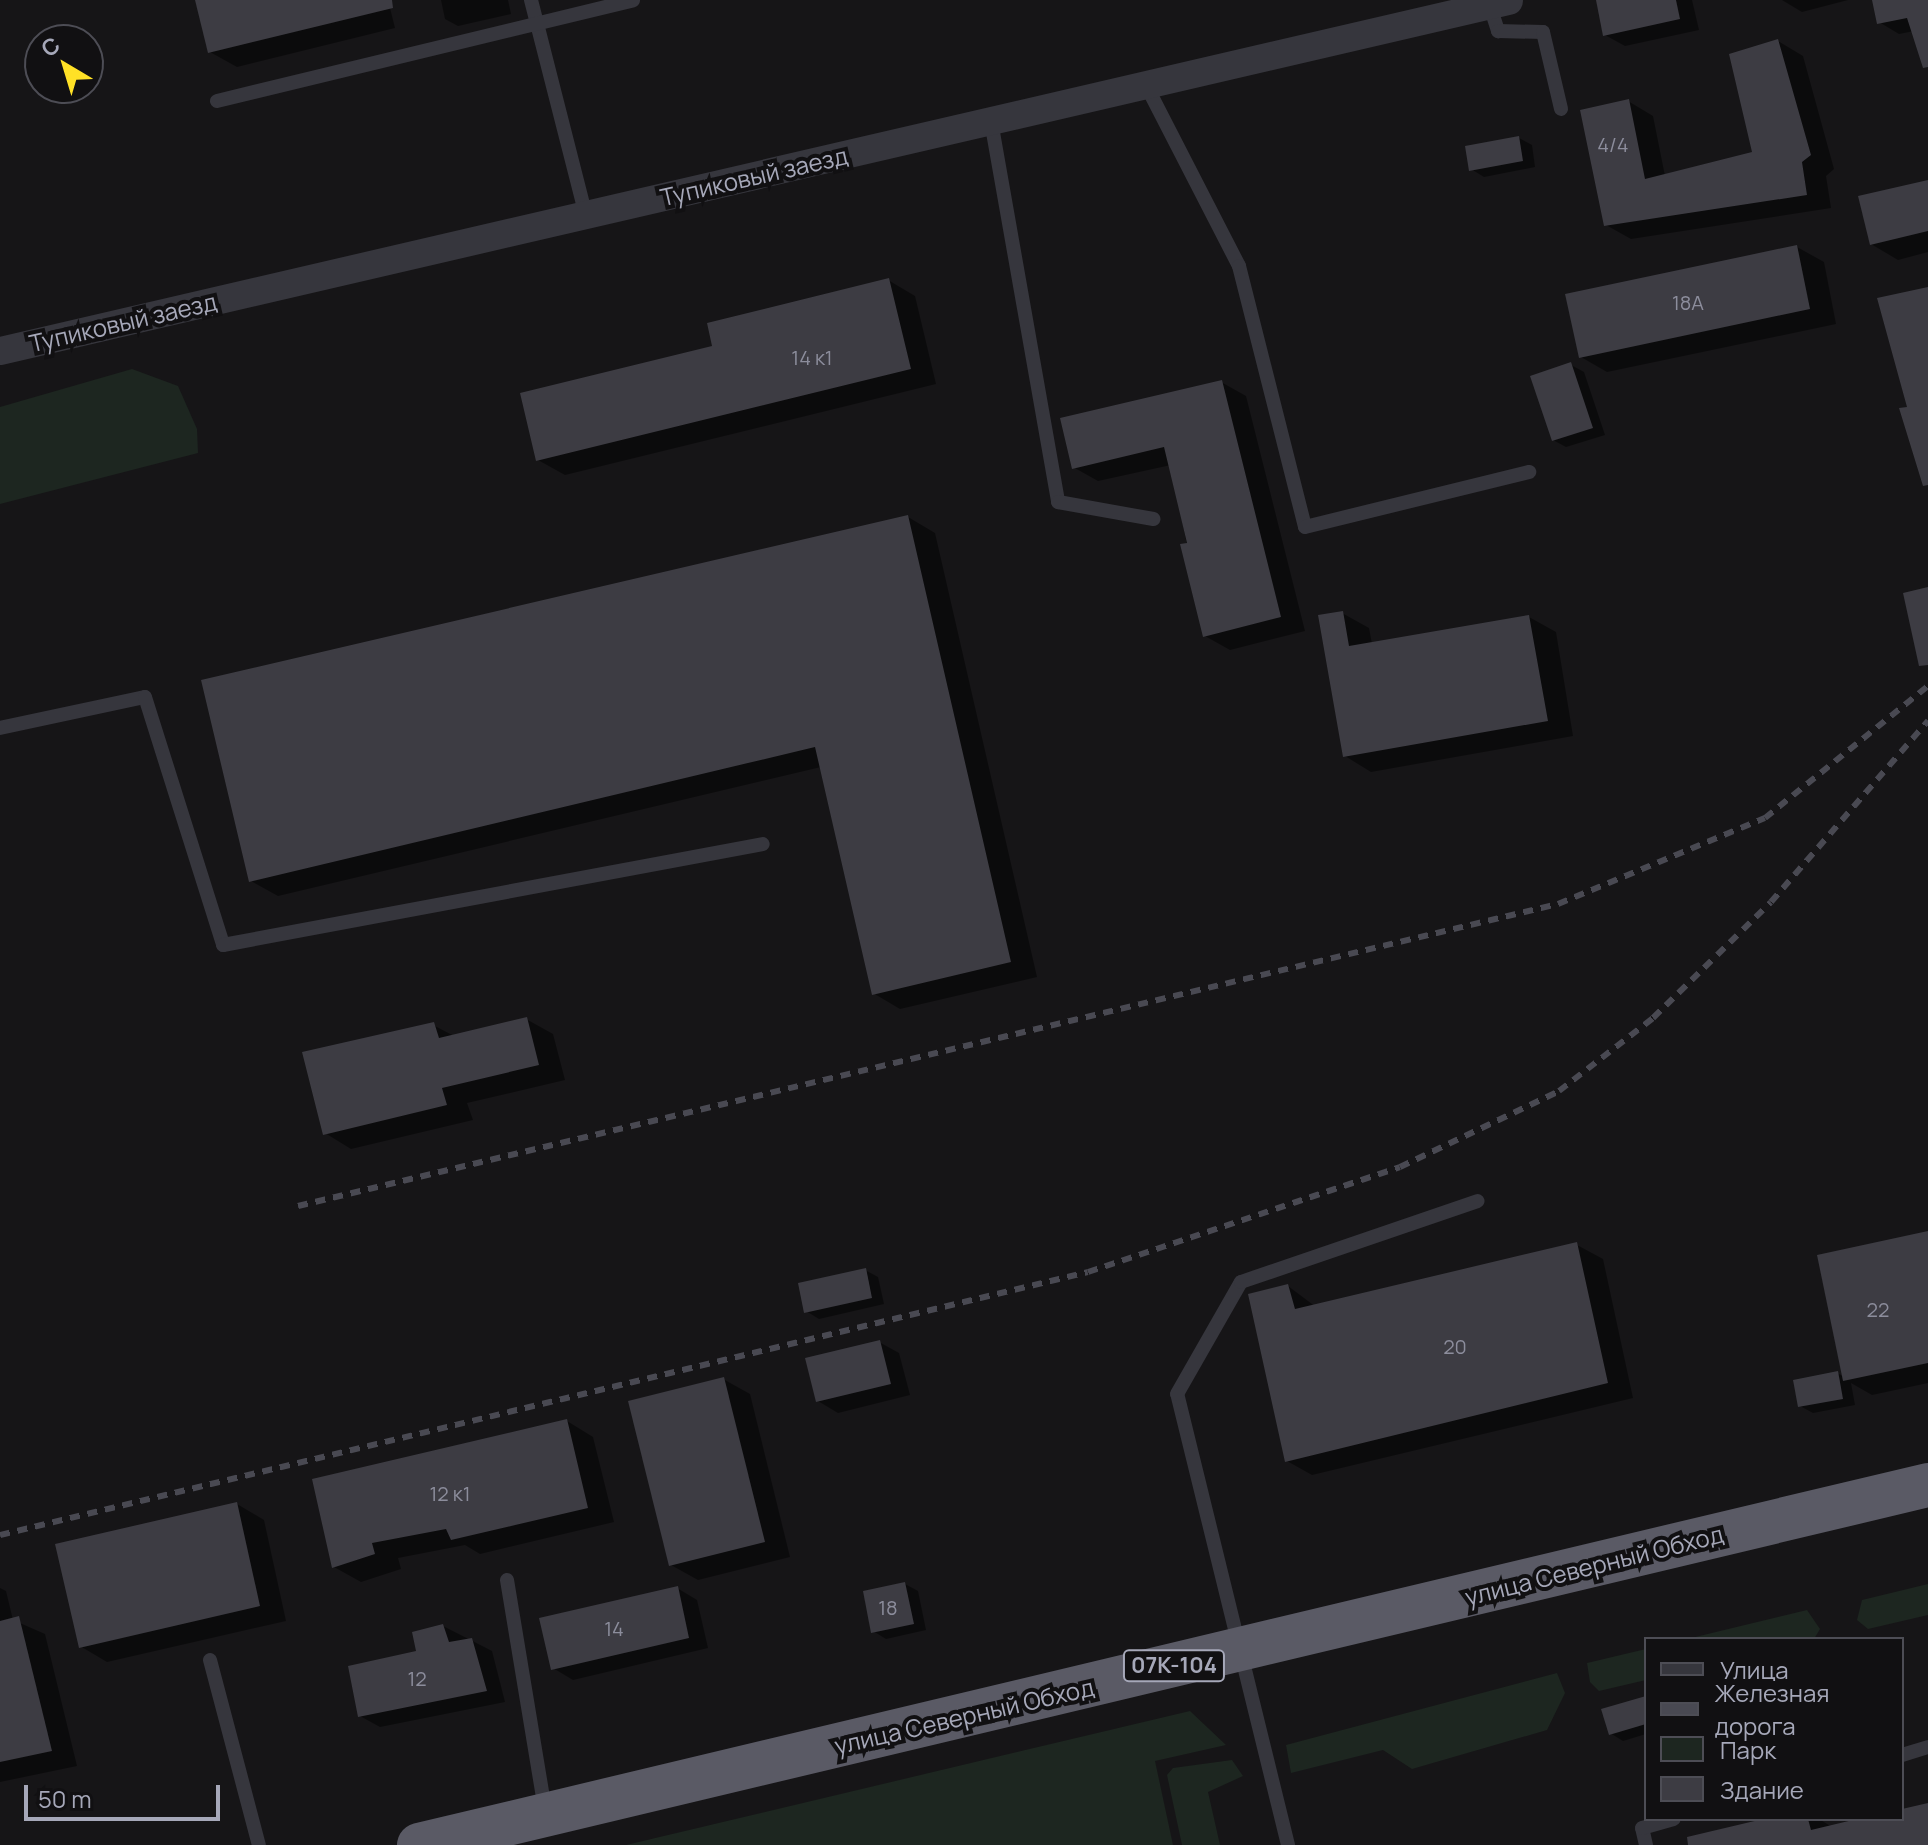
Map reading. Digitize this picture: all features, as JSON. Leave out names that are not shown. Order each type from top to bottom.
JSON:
[{"type":"highway","name":"улица Северный Обход","points":[[419,1845],[1928,1485]]},
{"type":"street","name":"Тупиковый заезд","points":[[0,351],[1495,2]]},
{"type":"lane","points":[[531,0],[586,215]]},
{"type":"lane","points":[[217,101],[633,0]]},
{"type":"lane","points":[[1495,2],[1498,31],[1543,32],[1561,109]]},
{"type":"lane","points":[[1146,85],[1239,266],[1305,527],[1529,472]]},
{"type":"lane","points":[[991,121],[1058,502],[1153,519]]},
{"type":"lane","points":[[0,728],[145,697],[223,945],[763,844]]},
{"type":"lane","points":[[1288,1845],[1177,1394],[1241,1282],[1478,1201]]},
{"type":"lane","points":[[507,1580],[546,1815]]},
{"type":"lane","points":[[210,1660],[259,1845]]},
{"type":"lane","points":[[1904,1754],[1928,1747]]},
{"type":"lane","points":[[1646,1845],[1642,1828],[1667,1821]]},
{"type":"green space","points":[[132,369],[178,386],[197,429],[198,453],[0,504],[0,407]]},
{"type":"green space","points":[[1928,1584],[1928,1615],[1868,1629],[1857,1620],[1862,1600]]},
{"type":"green space","points":[[1807,1610],[1820,1629],[1815,1637],[1695,1637]]},
{"type":"green space","points":[[1644,1649],[1644,1680],[1599,1691],[1590,1682],[1587,1663]]},
{"type":"green space","points":[[1557,1673],[1565,1693],[1547,1730],[1412,1769],[1383,1750],[1291,1773],[1286,1745]]},
{"type":"green space","points":[[1190,1711],[1226,1745],[1155,1761],[1173,1845],[626,1845]]},
{"type":"green space","points":[[1232,1760],[1243,1776],[1208,1792],[1220,1845],[1182,1845],[1167,1775],[1173,1768]]},
{"type":"building","points":[[195,0],[392,0],[393,8],[208,53]]},
{"type":"building","points":[[1596,0],[1676,0],[1680,19],[1603,36]]},
{"type":"building","points":[[1872,0],[1928,0],[1928,67],[1923,68],[1907,18],[1877,24]]},
{"type":"building","points":[[1778,39],[1811,155],[1802,162],[1807,195],[1604,226],[1580,110],[1629,99],[1645,179],[1752,152],[1729,54]]},
{"type":"building","points":[[1519,136],[1523,161],[1469,171],[1465,146]]},
{"type":"building","points":[[1928,180],[1928,231],[1870,245],[1858,196]]},
{"type":"building","points":[[1797,245],[1810,309],[1579,358],[1565,294]]},
{"type":"building","points":[[889,278],[911,369],[536,461],[520,393],[712,346],[707,323]]},
{"type":"building","points":[[1928,287],[1928,485],[1923,486],[1899,408],[1907,407],[1877,298]]},
{"type":"building","points":[[1571,362],[1593,428],[1552,441],[1530,376]]},
{"type":"building","points":[[1222,380],[1281,617],[1203,637],[1180,544],[1187,543],[1164,447],[1072,469],[1060,418]]},
{"type":"building","points":[[908,515],[1011,962],[872,995],[815,747],[249,882],[201,680]]},
{"type":"building","points":[[1928,587],[1928,665],[1919,666],[1903,593]]},
{"type":"building","points":[[1343,611],[1349,646],[1529,615],[1548,721],[1343,757],[1318,615]]},
{"type":"building","points":[[527,1017],[539,1065],[442,1088],[447,1105],[323,1135],[302,1052],[434,1022],[439,1038]]},
{"type":"building","points":[[1928,1231],[1928,1363],[1843,1381],[1817,1255]]},
{"type":"building","points":[[1577,1242],[1608,1383],[1285,1462],[1248,1294],[1288,1284],[1295,1309]]},
{"type":"building","points":[[866,1268],[872,1298],[804,1313],[798,1283]]},
{"type":"building","points":[[880,1340],[891,1384],[816,1402],[805,1358]]},
{"type":"building","points":[[1838,1371],[1843,1399],[1798,1407],[1793,1380]]},
{"type":"building","points":[[724,1377],[765,1542],[669,1566],[628,1401]]},
{"type":"building","points":[[567,1419],[588,1508],[451,1540],[446,1529],[372,1543],[375,1554],[332,1568],[312,1479]]},
{"type":"building","points":[[237,1502],[260,1606],[79,1648],[55,1544]]},
{"type":"building","points":[[905,1582],[914,1624],[871,1633],[863,1591]]},
{"type":"building","points":[[678,1586],[689,1638],[551,1670],[539,1618]]},
{"type":"building","points":[[19,1616],[52,1751],[0,1762],[0,1621]]},
{"type":"building","points":[[443,1624],[449,1642],[472,1638],[487,1691],[358,1717],[348,1666],[416,1651],[412,1632]]},
{"type":"building","points":[[1644,1697],[1644,1725],[1609,1735],[1601,1709]]},
{"type":"building","points":[[1928,1803],[1928,1845],[1688,1845],[1687,1837],[1755,1821],[1809,1821],[1811,1830],[1849,1821],[1904,1821],[1904,1809]]},
{"type":"railway","points":[[298,1206],[1558,904],[1765,818],[1928,686]]},
{"type":"railway","points":[[0,1535],[1088,1272],[1400,1167],[1559,1091],[1653,1018],[1771,902],[1928,721]]}]
